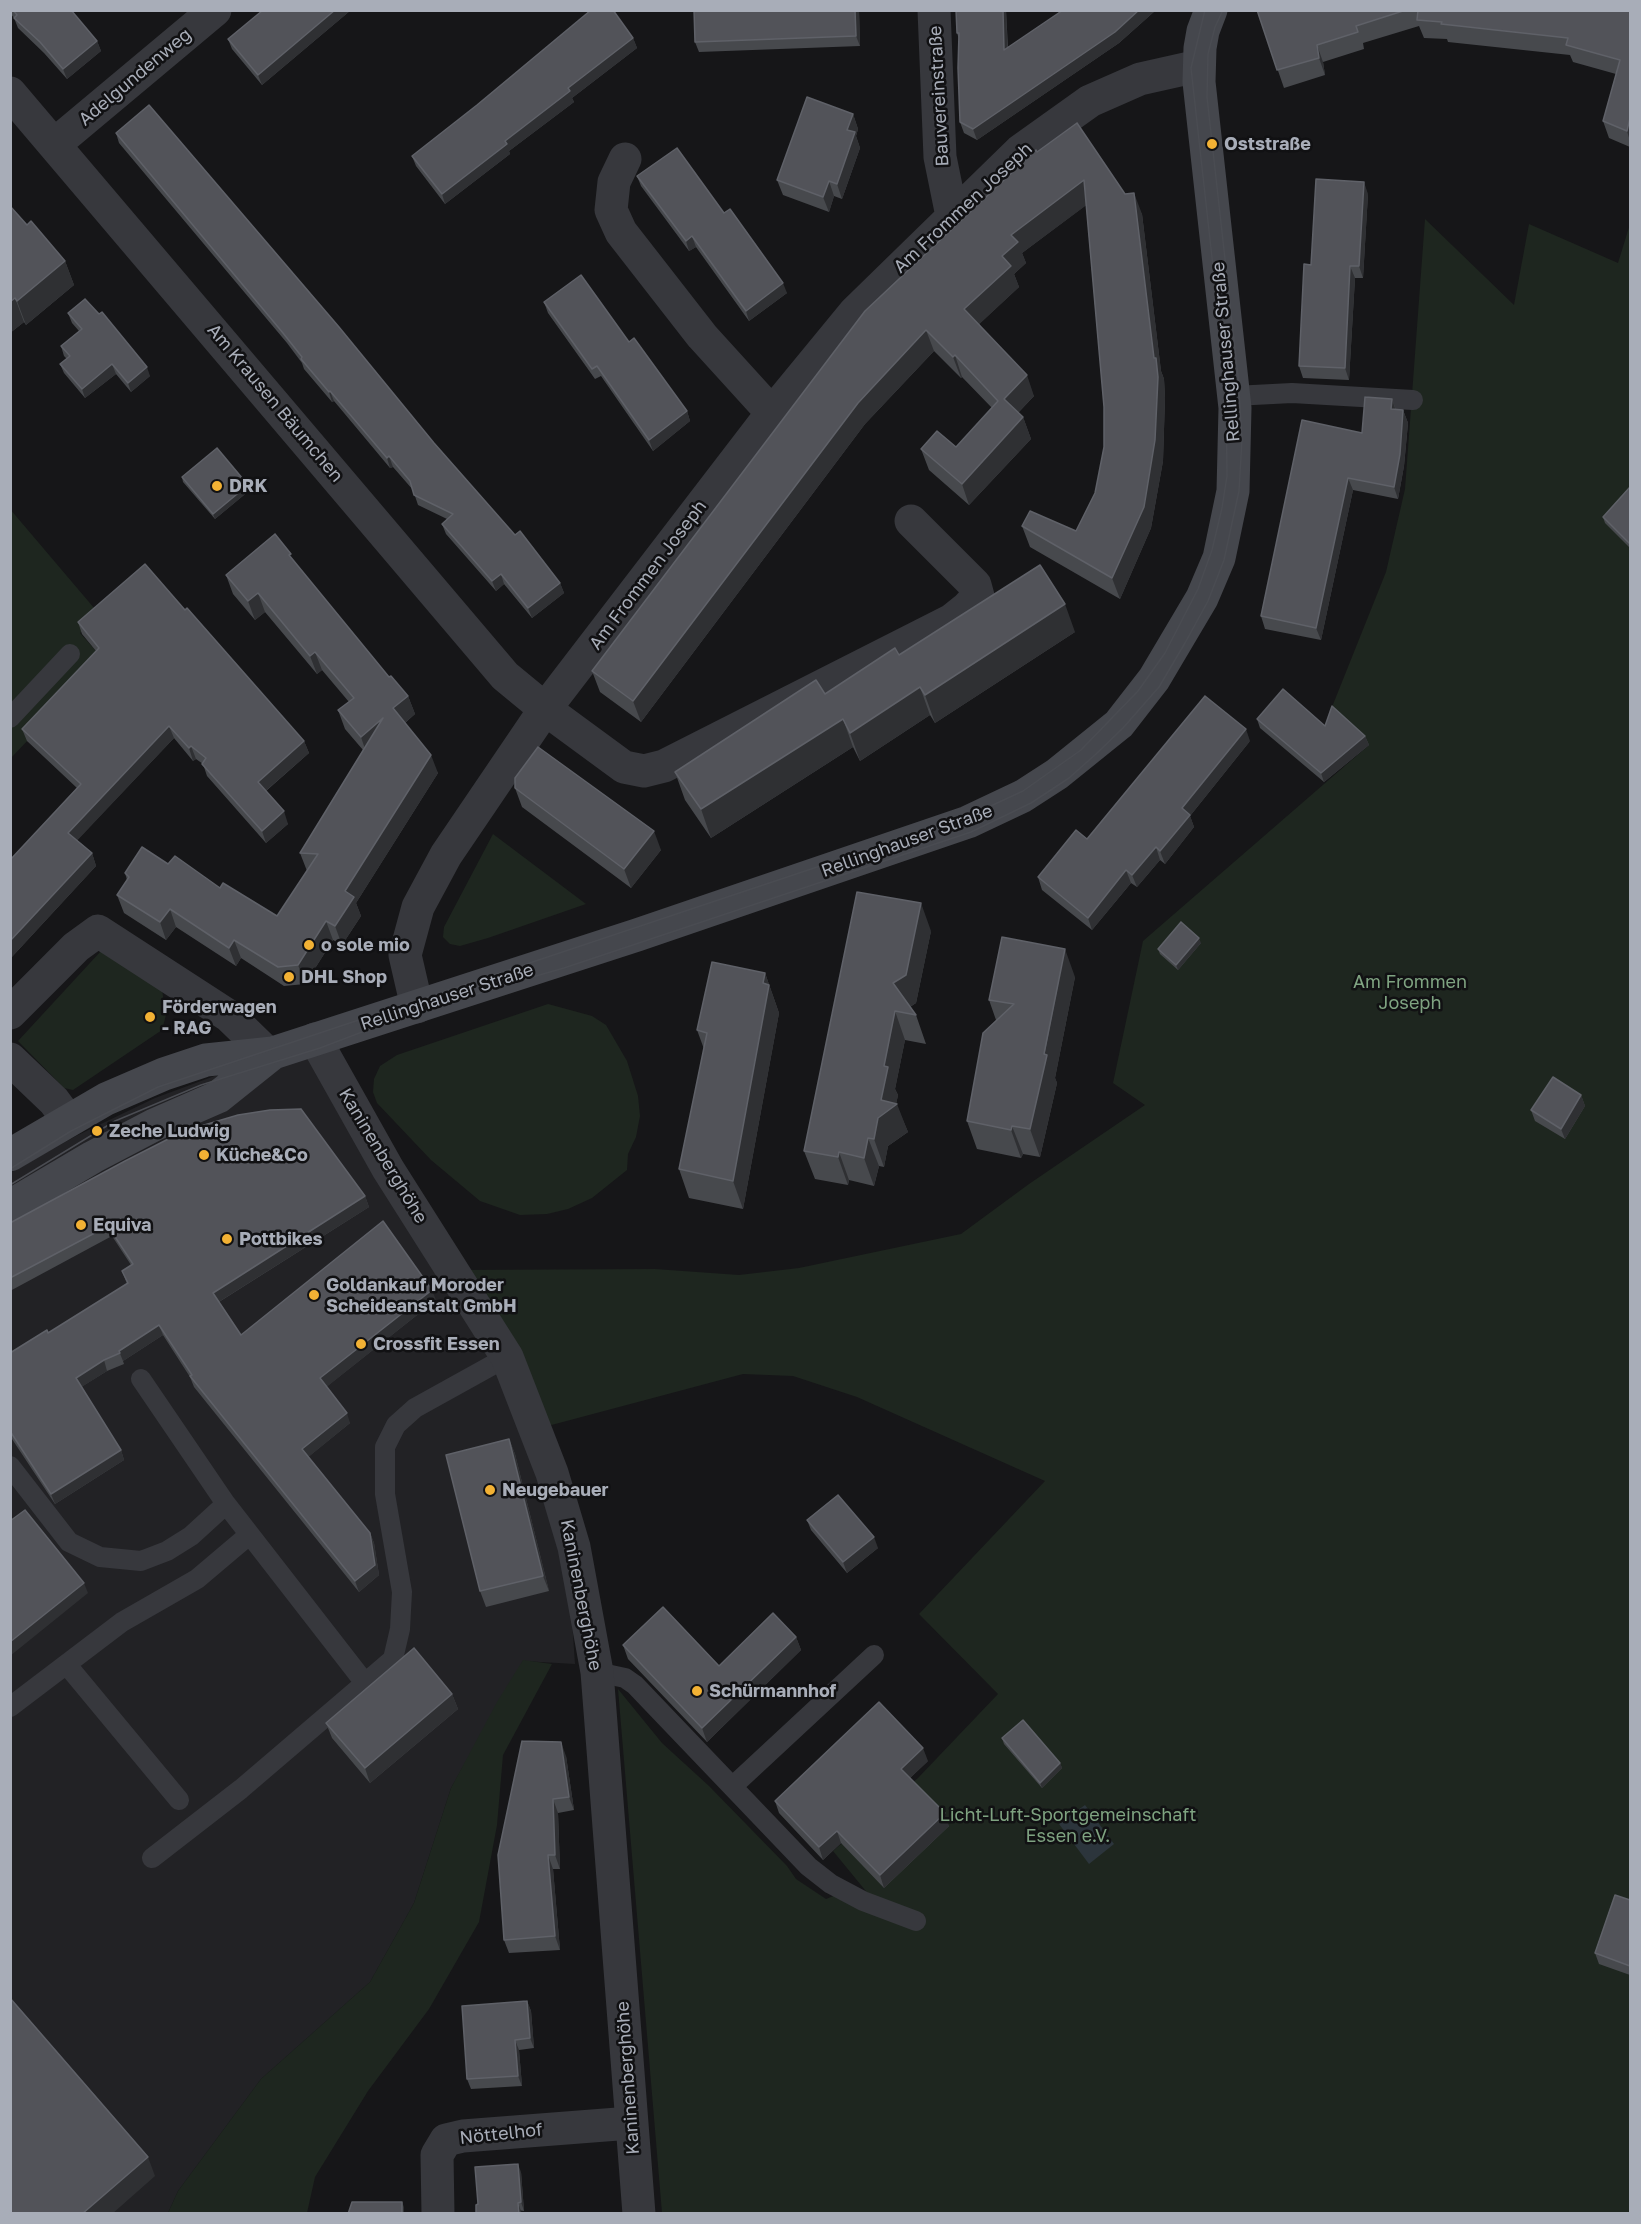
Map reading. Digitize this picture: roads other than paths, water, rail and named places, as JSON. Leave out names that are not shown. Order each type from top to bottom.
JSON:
[{"type":"main road","name":"Rellinghauser Straße","points":[[10,1155],[68,1120],[136,1085],[206,1060],[273,1053],[637,935],[968,822],[1023,796],[1057,774],[1119,724],[1138,701],[1178,642],[1202,598],[1220,558],[1233,491],[1235,440],[1233,396],[1198,66],[1203,31],[1211,10]]},
{"type":"main road","name":"Rellinghauser Straße","points":[[10,1206],[93,1157],[154,1125],[218,1097],[273,1053]]},
{"type":"street","name":"Adelgundenweg","points":[[55,144],[215,10]]},
{"type":"street","name":"Bauvereinstraße","points":[[934,10],[939,157],[952,216]]},
{"type":"street","name":"Am Frommen Joseph","points":[[417,1007],[405,955],[418,907],[446,855],[545,709],[772,412],[855,312],[1020,151],[1090,101],[1140,79],[1198,66]]},
{"type":"street","name":"Am Krausen Bäumchen","points":[[10,93],[505,676],[545,709]]},
{"type":"street","points":[[624,159],[614,182],[611,210],[621,232],[702,336],[772,412]]},
{"type":"street","points":[[545,709],[624,767],[644,771],[664,766],[952,620],[978,596],[975,585],[911,520]]},
{"type":"street","points":[[10,1013],[76,947],[98,931],[229,1016],[265,1051],[273,1053]]},
{"type":"street","name":"Kaninenberghöhe","points":[[315,1039],[388,1169],[507,1358],[552,1473],[574,1547],[597,1672],[639,2214]]},
{"type":"street","points":[[10,1059],[54,1101],[68,1120]]},
{"type":"street","name":"Nöttelhof","points":[[438,2214],[437,2155],[446,2140],[463,2136],[631,2123]]},
{"type":"lane","points":[[1233,396],[1292,393],[1413,400]]},
{"type":"lane","points":[[10,718],[70,654]]},
{"type":"lane","points":[[152,1858],[241,1789],[393,1659],[400,1629],[402,1592],[385,1494],[385,1446],[396,1425],[415,1408],[507,1358]]},
{"type":"lane","points":[[141,1379],[226,1504],[365,1683]]},
{"type":"lane","points":[[13,1474],[69,1542],[100,1557],[141,1561],[167,1551],[191,1536],[226,1504]]},
{"type":"lane","points":[[10,1707],[122,1622],[197,1579],[249,1535]]},
{"type":"lane","points":[[733,1786],[874,1655]]},
{"type":"lane","points":[[67,1665],[179,1800]]},
{"type":"lane","points":[[597,1672],[625,1678],[635,1684],[808,1866],[831,1884],[863,1901],[916,1921]]},
{"type":"tram line","points":[[10,1169],[71,1131],[158,1087],[967,817],[1023,791],[1081,750],[1138,691],[1165,653],[1198,589],[1212,550],[1222,508],[1227,476],[1226,384],[1191,68],[1205,10]]},
{"type":"tram line","points":[[10,1185],[115,1121],[201,1085],[320,1048],[501,986],[564,968],[971,832],[1031,803],[1069,778],[1123,728],[1159,687],[1208,601],[1224,560],[1239,491],[1242,439],[1238,376],[1207,97],[1208,54],[1215,27],[1223,10]]},
{"type":"place","name":"Oststraße","points":[[1212,144]]},
{"type":"place","name":"DRK","points":[[217,486]]},
{"type":"place","name":"o sole mio","points":[[309,945]]},
{"type":"place","name":"DHL Shop","points":[[289,977]]},
{"type":"place","name":"Förderwagen - RAG","points":[[150,1017]]},
{"type":"place","name":"Zeche Ludwig","points":[[97,1131]]},
{"type":"place","name":"Küche&Co","points":[[204,1155]]},
{"type":"place","name":"Equiva","points":[[81,1225]]},
{"type":"place","name":"Pottbikes","points":[[227,1239]]},
{"type":"place","name":"Goldankauf Moroder Scheideanstalt GmbH","points":[[314,1295]]},
{"type":"place","name":"Crossfit Essen","points":[[361,1344]]},
{"type":"place","name":"Neugebauer","points":[[490,1490]]},
{"type":"place","name":"Schürmannhof","points":[[697,1691]]},
{"type":"park label","name":"Licht-Luft-Sportgemeinschaft Essen e.V.","points":[[1068,1825]]}]
